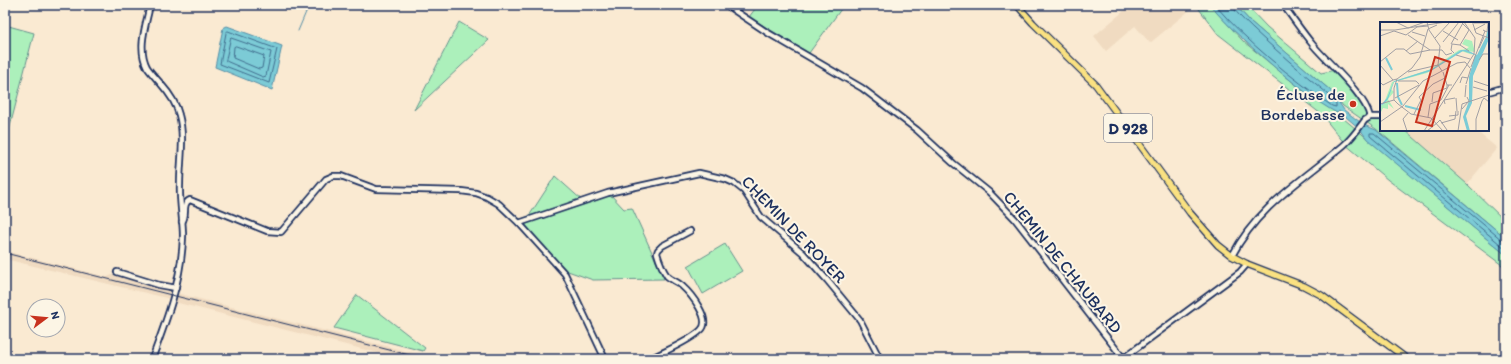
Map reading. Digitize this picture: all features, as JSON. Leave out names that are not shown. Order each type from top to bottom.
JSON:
[{"type":"main road","name":"D 928","points":[[1017,5],[1033,23],[1096,84],[1190,212],[1218,245],[1232,256],[1247,264],[1304,286],[1321,296],[1408,359]]},
{"type":"street","points":[[150,5],[144,32],[142,52],[148,68],[176,103],[182,140],[180,189],[182,222],[181,255],[176,288],[152,359]]},
{"type":"street","name":"CHEMIN DE CHAUBARD","points":[[726,5],[862,88],[917,130],[953,163],[989,192],[1015,219],[1123,359]]},
{"type":"street","points":[[1283,5],[1312,45],[1361,97],[1369,111],[1370,117]]},
{"type":"street","points":[[1489,92],[1506,87]]},
{"type":"street","points":[[1232,256],[1240,240],[1271,203],[1345,144],[1370,117],[1380,117]]},
{"type":"street","name":"CHEMIN DE ROYER","points":[[519,223],[608,193],[699,173],[725,179],[734,183],[744,191],[761,217],[803,253],[827,280],[860,320],[880,359]]},
{"type":"street","points":[[182,222],[186,215],[185,205],[190,200],[267,231],[281,232],[326,179],[333,176],[341,176],[376,189],[476,193],[499,204],[519,223],[565,274],[605,359]]},
{"type":"street","points":[[650,359],[690,338],[701,331],[705,326],[703,315],[692,297],[682,286],[667,275],[657,253],[662,246],[690,231]]},
{"type":"street","points":[[1123,359],[1240,272],[1247,264]]},
{"type":"street","points":[[117,272],[159,285],[176,288]]},
{"type":"shaded area","points":[[1131,5],[1196,5],[1150,43],[1135,26],[1106,51],[1094,36]]},
{"type":"shaded area","points":[[1406,131],[1476,131],[1497,148],[1467,184]]},
{"type":"shaded area","points":[[5,251],[107,277],[118,273],[173,290],[171,299],[5,259]]},
{"type":"shaded area","points":[[176,293],[437,359],[402,359],[174,302]]},
{"type":"green space","points":[[758,5],[844,5],[809,53],[749,17]]},
{"type":"green space","points":[[1196,5],[1210,5],[1243,41],[1307,94],[1337,113],[1506,255],[1506,268],[1388,180],[1345,144],[1321,114],[1218,34]]},
{"type":"green space","points":[[1235,5],[1246,5],[1267,27],[1321,73],[1335,70],[1361,97],[1370,117],[1380,117],[1380,131],[1406,131],[1467,184],[1506,222],[1506,238],[1376,129],[1343,106],[1331,91],[1251,22]]},
{"type":"green space","points":[[459,22],[489,40],[414,110]]},
{"type":"green space","points":[[5,25],[34,33],[6,142],[6,66]]},
{"type":"green space","points":[[555,176],[584,202],[610,194],[624,209],[632,208],[664,279],[593,280],[565,270],[519,220],[529,216]]},
{"type":"green space","points":[[725,244],[742,271],[703,294],[688,266]]},
{"type":"green space","points":[[357,295],[425,348],[423,351],[334,328]]},
{"type":"water","points":[[1210,5],[1235,5],[1251,22],[1331,91],[1344,110],[1364,125],[1376,130],[1506,238],[1506,255],[1367,139],[1360,129],[1339,111],[1337,113],[1307,94],[1279,71],[1235,31]]},
{"type":"water","points":[[227,26],[282,46],[272,90],[215,67],[223,28]]},
{"type":"waterway","points":[[298,31],[309,5]]},
{"type":"railway","points":[[5,253],[425,359]]},
{"type":"place","name":"Écluse de Bordebasse","points":[[1353,104]]}]
